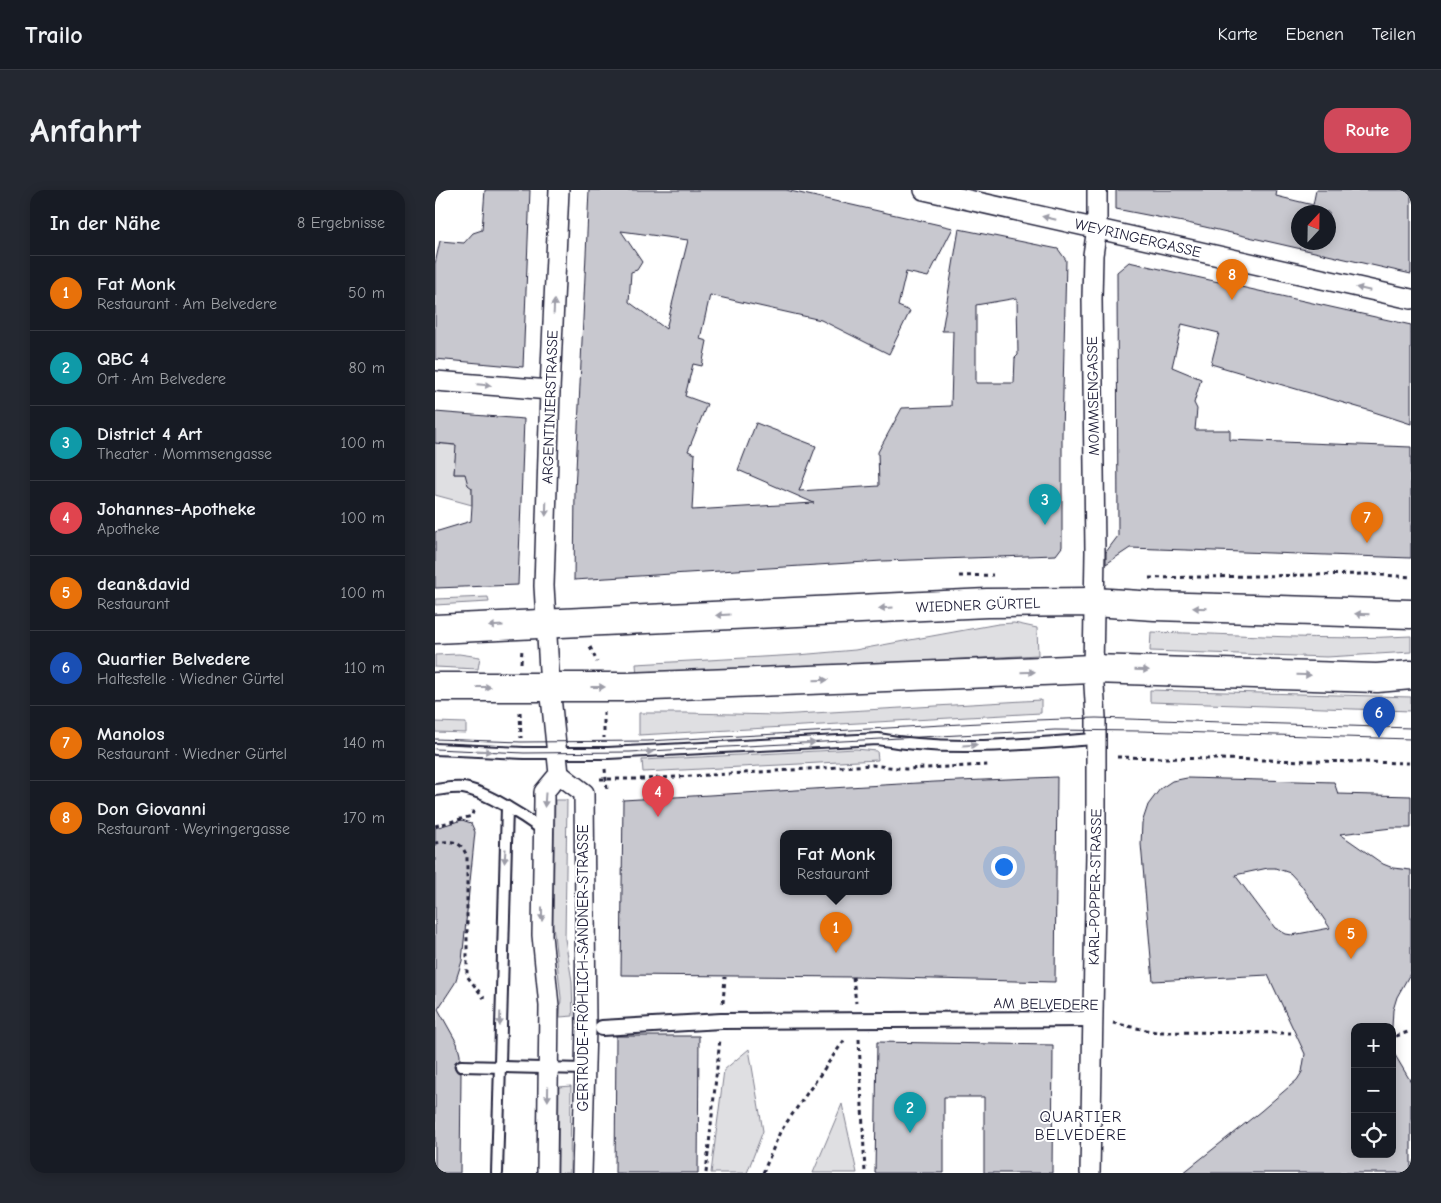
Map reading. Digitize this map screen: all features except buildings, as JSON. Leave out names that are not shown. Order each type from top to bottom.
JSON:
[{"type":"main road","name":"WIEDNER GÜRTEL","points":[[435,629],[977,604],[1094,602],[1155,606],[1411,614]]},
{"type":"main road","points":[[435,687],[604,687],[1093,670],[1377,678],[1411,675]]},
{"type":"street","name":"ARGENTINIERSTRASSE","points":[[545,624],[544,567],[559,190]]},
{"type":"street","name":"WEYRINGERGASSE","points":[[924,190],[1411,300]]},
{"type":"street","name":"MOMMSENGASSE","points":[[1094,602],[1092,299],[1093,255],[1097,228],[1097,190]]},
{"type":"street","points":[[435,381],[550,390]]},
{"type":"street","name":"KARL-POPPER-STRASSE","points":[[1090,1173],[1096,852],[1093,670],[1094,602]]},
{"type":"street","points":[[545,624],[559,774],[544,792],[542,935],[549,1006],[547,1173]]},
{"type":"street","name":"GERTRUDE-FRÖHLICH-SANDNER-STRASSE","points":[[559,774],[583,793],[586,1028],[582,1173]]},
{"type":"street","name":"AM BELVEDERE","points":[[602,1028],[721,1021],[1093,1019]]},
{"type":"lane","points":[[435,749],[557,753],[653,751],[878,739],[941,747],[1095,748]]},
{"type":"lane","points":[[435,790],[463,788],[477,792],[527,818],[543,830]]},
{"type":"lane","points":[[497,1173],[507,808]]},
{"type":"lane","points":[[461,1066],[584,1069]]},
{"type":"path","points":[[578,622],[602,671],[605,734]]},
{"type":"path","points":[[1095,748],[1411,763]]},
{"type":"path","points":[[606,780],[872,765],[905,769],[990,765]]},
{"type":"path","points":[[435,826],[445,824]]},
{"type":"path","points":[[435,843],[448,841],[458,843],[464,849],[467,857],[467,976],[487,1000]]},
{"type":"path","points":[[706,1173],[725,977]]},
{"type":"path","points":[[853,977],[858,1020],[865,1173]]},
{"type":"path","name":"AM BELVEDERE","points":[[1093,1019],[1156,1032],[1291,1033]]},
{"type":"path","points":[[763,1173],[780,1132],[858,1020]]},
{"type":"path","points":[[1396,1036],[1411,1031]]},
{"type":"shaded area","points":[[435,443],[460,446],[455,460],[454,474],[465,474],[468,477],[468,484],[472,485],[472,505],[435,495]]},
{"type":"shaded area","points":[[488,597],[489,602],[435,605],[435,599]]},
{"type":"shaded area","points":[[1014,623],[1037,628],[1038,655],[637,676],[636,664],[855,650],[998,624]]},
{"type":"shaded area","points":[[1151,632],[1314,637],[1411,636],[1411,652],[1327,657],[1150,651]]},
{"type":"shaded area","points":[[459,654],[480,657],[478,669],[435,667],[435,655]]},
{"type":"shaded area","points":[[1150,690],[1411,697],[1411,711],[1150,702]]},
{"type":"shaded area","points":[[1041,700],[1041,713],[639,735],[639,713],[778,715]]},
{"type":"shaded area","points":[[435,722],[466,723],[466,733],[435,732]]},
{"type":"shaded area","points":[[856,749],[877,751],[878,760],[643,772],[642,760]]},
{"type":"shaded area","points":[[555,800],[567,800],[565,939],[572,981],[573,1016],[560,1017],[561,998],[553,924]]},
{"type":"shaded area","points":[[749,1049],[763,1131],[747,1173],[711,1173],[724,1070]]},
{"type":"shaded area","points":[[571,1086],[570,1173],[558,1173],[559,1087]]},
{"type":"shaded area","points":[[842,1104],[857,1173],[813,1173]]},
{"type":"tram line","points":[[435,739],[521,742],[648,741],[1096,718],[1411,728]]},
{"type":"tram line","points":[[435,749],[524,753],[630,752],[1055,730],[1411,739]]},
{"type":"place","name":"Don Giovanni","points":[[1232,300]]},
{"type":"place","name":"District 4 Art","points":[[1045,525]]},
{"type":"place","name":"Manolos","points":[[1367,543]]},
{"type":"place","name":"Quartier Belvedere","points":[[1379,738]]},
{"type":"place","name":"Johannes-Apotheke","points":[[658,817]]},
{"type":"place","name":"Fat Monk","points":[[836,953]]},
{"type":"place","name":"dean&david","points":[[1351,959]]},
{"type":"place","name":"QBC 4","points":[[910,1133]]},
{"type":"district","name":"QUARTIER BELVEDERE","points":[[1081,1126]]}]
